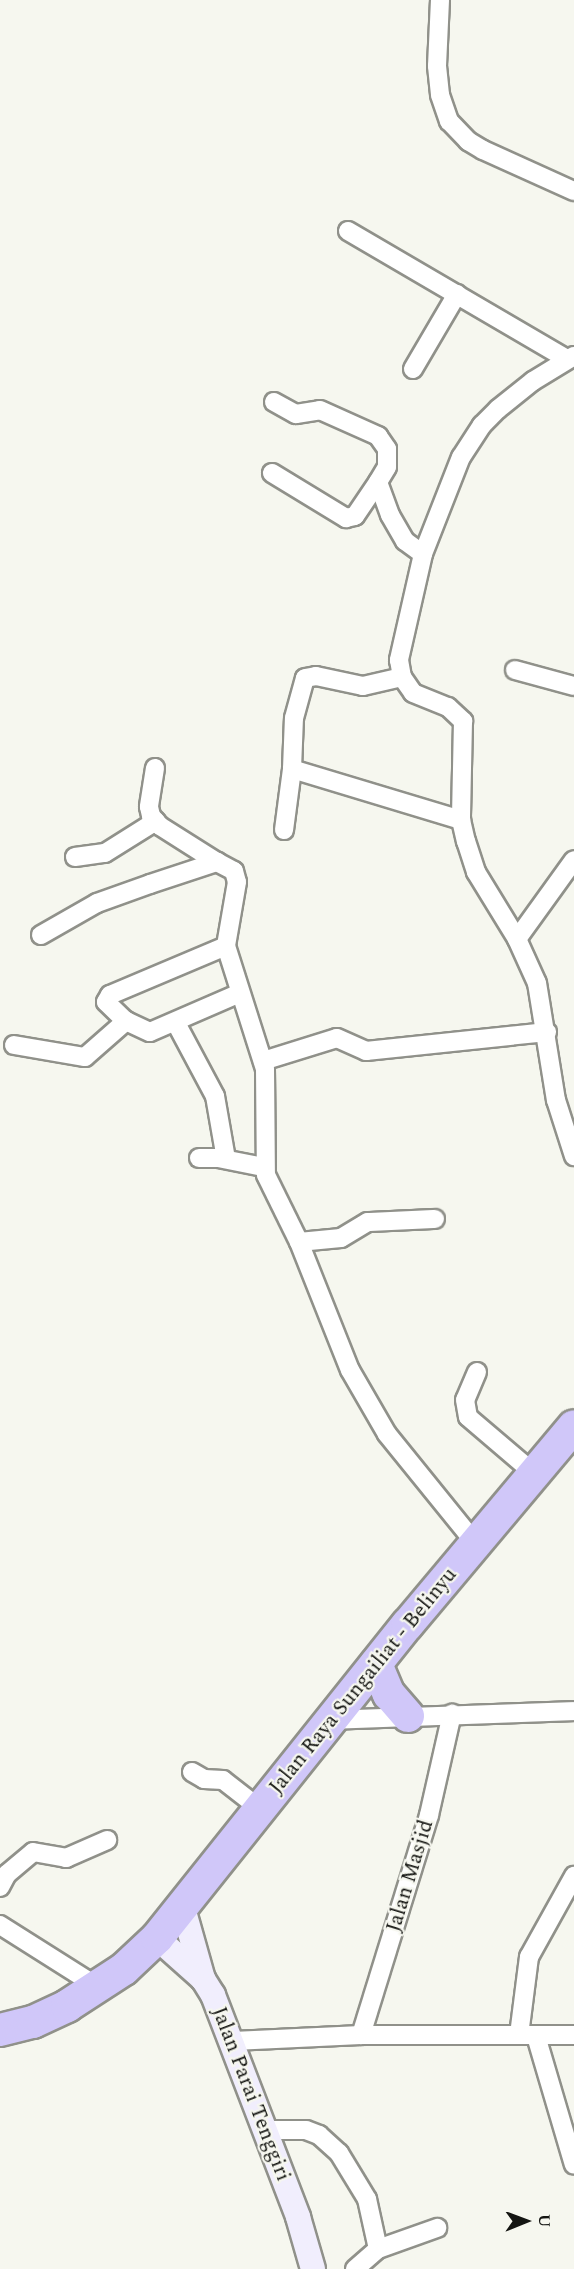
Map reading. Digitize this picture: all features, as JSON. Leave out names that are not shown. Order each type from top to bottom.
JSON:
[{"type":"highway","name":"Jalan Raya Sungailiat - Belinyu","points":[[0,2030],[33,2022],[98,1987],[158,1938],[330,1720],[574,1426]]},
{"type":"highway","points":[[376,1665],[388,1694],[408,1716]]},
{"type":"street","points":[[440,0],[437,66],[440,95],[449,121],[468,141],[483,150],[574,191]]},
{"type":"street","points":[[348,231],[570,358],[532,381],[482,425],[455,470],[423,554],[400,649],[402,677],[413,693],[448,707],[463,721],[461,820],[476,872],[518,939],[543,998],[556,1100],[574,1156]]},
{"type":"street","points":[[413,369],[457,294]]},
{"type":"street","points":[[272,473],[346,518],[355,516],[378,482],[389,459],[378,436],[320,410],[296,414],[274,402]]},
{"type":"street","points":[[378,482],[399,533],[423,554]]},
{"type":"street","points":[[515,670],[574,686]]},
{"type":"street","points":[[284,830],[292,769],[294,718],[305,678],[316,676],[363,686],[402,677]]},
{"type":"street","points":[[156,768],[149,807],[156,821],[237,875],[226,946],[263,1061],[264,1167],[299,1242],[350,1370],[369,1404],[401,1453],[476,1544]]},
{"type":"street","points":[[292,769],[461,820]]},
{"type":"street","points":[[75,857],[105,853],[156,821]]},
{"type":"street","points":[[518,939],[574,860]]},
{"type":"street","points":[[41,935],[97,903],[217,862]]},
{"type":"street","points":[[226,946],[107,997],[108,1007],[126,1021],[150,1032],[176,1023],[240,993]]},
{"type":"street","points":[[14,1046],[85,1057],[126,1021]]},
{"type":"street","points":[[176,1023],[215,1096],[226,1159]]},
{"type":"street","points":[[263,1061],[337,1038],[349,1041],[364,1051],[547,1032]]},
{"type":"street","points":[[199,1158],[226,1159],[264,1167]]},
{"type":"street","points":[[299,1242],[341,1238],[368,1222],[435,1219]]},
{"type":"street","points":[[477,1372],[465,1400],[468,1416],[535,1474]]},
{"type":"street","points":[[330,1720],[574,1711]]},
{"type":"street","name":"Jalan Masjid","points":[[361,2035],[429,1815],[452,1714]]},
{"type":"street","points":[[192,1772],[204,1779],[223,1780],[259,1808]]},
{"type":"street","points":[[0,1887],[7,1874],[33,1852],[66,1858],[107,1840]]},
{"type":"street","points":[[574,1876],[529,1957],[527,2036],[574,2164]]},
{"type":"street","points":[[183,1908],[203,1979]]},
{"type":"street","points":[[0,1925],[98,1987]]},
{"type":"street","name":"Jalan Parai Tenggiri","points":[[158,1938],[203,1979],[233,2042],[298,2217],[313,2269]]},
{"type":"street","points":[[233,2042],[361,2035],[574,2035]]},
{"type":"street","points":[[265,2130],[306,2130],[319,2135],[339,2153],[367,2199],[378,2249]]},
{"type":"street","points":[[355,2269],[378,2249],[437,2228]]}]
